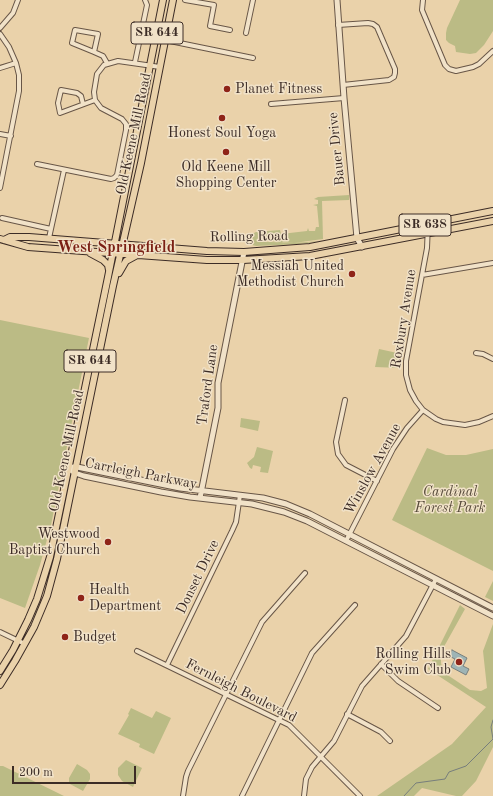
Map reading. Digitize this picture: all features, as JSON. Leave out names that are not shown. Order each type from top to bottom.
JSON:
[{"type":"main road","name":"Old Keene Mill Road","points":[[0,671],[19,640],[37,599],[46,572],[108,277],[163,0]]},
{"type":"main road","name":"Old Keene Mill Road","points":[[0,685],[25,644],[43,604],[56,565],[173,0]]},
{"type":"main road","name":"Rolling Road","points":[[2,240],[10,236],[208,251],[244,252],[310,247],[493,211]]},
{"type":"main road","name":"Rolling Road","points":[[2,240],[28,247],[141,254],[207,260],[243,260],[310,256],[493,221]]},
{"type":"main road","points":[[85,251],[99,257],[107,264],[109,269],[108,277]]},
{"type":"main road","points":[[114,282],[126,261],[131,257],[141,254]]},
{"type":"street","points":[[0,28],[13,13],[18,0]]},
{"type":"street","points":[[135,62],[147,5],[146,0]]},
{"type":"street","points":[[185,0],[214,5],[210,26],[230,30]]},
{"type":"street","points":[[246,33],[253,0]]},
{"type":"street","name":"Bauer Drive","points":[[336,0],[357,238],[362,247]]},
{"type":"street","points":[[423,0],[422,10],[445,65],[449,69],[456,71],[473,67],[480,64],[493,51]]},
{"type":"street","points":[[338,26],[368,23],[373,24],[377,28],[395,69],[394,77],[389,80],[343,85]]},
{"type":"street","points":[[94,52],[98,34],[75,30],[72,43],[103,56],[107,63]]},
{"type":"street","points":[[0,34],[9,47],[16,63],[19,75],[19,91],[0,188]]},
{"type":"street","points":[[165,40],[253,58]]},
{"type":"street","points":[[37,164],[111,179],[114,178],[117,175],[126,124],[122,118],[101,108],[95,100],[94,92],[97,74],[107,63],[118,60],[160,67]]},
{"type":"street","points":[[0,68],[16,63]]},
{"type":"street","points":[[84,104],[81,96],[77,93],[61,90],[58,104],[60,113],[95,100]]},
{"type":"street","points":[[271,104],[344,98]]},
{"type":"street","points":[[0,134],[11,136]]},
{"type":"street","points":[[49,238],[64,170]]},
{"type":"street","points":[[2,218],[51,229]]},
{"type":"street","name":"Roxbury Avenue","points":[[428,224],[422,275],[406,361],[408,385],[412,395],[423,410],[436,419],[457,425],[465,425],[479,422],[493,416]]},
{"type":"street","name":"Traford Lane","points":[[200,498],[218,408],[218,383],[244,252]]},
{"type":"street","points":[[422,275],[493,263]]},
{"type":"street","points":[[476,353],[486,355],[493,359]]},
{"type":"street","points":[[345,400],[336,442],[338,454],[346,465],[377,481]]},
{"type":"street","name":"Winslow Avenue","points":[[346,541],[400,437],[423,410]]},
{"type":"street","name":"Carrleigh Parkway","points":[[68,468],[137,487],[200,498],[261,506],[284,512],[307,521],[493,616]]},
{"type":"street","name":"Carrleigh Parkway","points":[[76,470],[201,491],[263,498],[286,504],[310,514],[493,608]]},
{"type":"street","name":"Donset Drive","points":[[167,665],[236,522],[240,495]]},
{"type":"street","points":[[183,796],[188,771],[262,622],[305,573]]},
{"type":"street","points":[[304,796],[309,772],[320,756],[334,741],[362,686],[408,633],[436,579]]},
{"type":"street","points":[[242,796],[312,653],[355,604]]},
{"type":"street","points":[[0,632],[25,644]]},
{"type":"street","name":"Fernleigh Boulevard","points":[[137,651],[292,727],[360,796]]},
{"type":"street","points":[[380,664],[398,681],[438,708]]},
{"type":"street","points":[[347,714],[381,732],[390,741]]},
{"type":"green space","points":[[460,0],[493,0],[493,31],[484,45],[476,53],[470,54],[456,52],[455,46],[446,40],[447,28]]},
{"type":"green space","points":[[349,195],[349,200],[322,201],[323,239],[294,243],[271,241],[250,242],[250,235],[256,232],[280,230],[281,234],[307,231],[308,228],[309,231],[315,231],[316,227],[319,227],[317,206],[313,205],[318,204],[318,200],[314,199],[318,197]]},
{"type":"green space","points":[[322,241],[299,244],[252,245],[255,242],[294,243]]},
{"type":"green space","points":[[0,320],[89,338],[51,525],[40,565],[25,608],[0,598]]},
{"type":"green space","points":[[379,349],[402,354],[400,368],[375,367]]},
{"type":"green space","points":[[241,418],[260,421],[258,431],[240,427]]},
{"type":"green space","points":[[257,447],[273,451],[268,473],[260,472],[261,467],[253,465],[252,469],[247,463],[254,457]]},
{"type":"green space","name":"Cardinal Forest Park","points":[[427,448],[446,455],[466,455],[493,449],[493,571],[392,520]]},
{"type":"green space","points":[[493,581],[493,601],[485,597]]},
{"type":"green space","points":[[460,605],[465,609],[441,652],[443,672],[470,690],[481,691],[487,688],[483,651],[493,624],[493,747],[476,781],[462,796],[422,788],[414,796],[377,796],[452,744],[486,707],[428,669]]},
{"type":"green space","points":[[131,708],[152,718],[156,711],[171,718],[154,754],[139,747],[140,744],[118,734],[129,715],[128,714]]},
{"type":"green space","points":[[126,760],[142,768],[133,787],[122,781],[118,775],[118,768]]},
{"type":"green space","points":[[77,764],[87,770],[90,774],[90,779],[83,791],[69,782],[69,778]]},
{"type":"green space","points":[[0,766],[3,766],[64,796],[0,796]]},
{"type":"shaded area","points":[[452,650],[467,658],[463,666],[469,669],[466,675],[451,667],[455,659],[449,656]]},
{"type":"waterway","points":[[404,796],[416,783],[445,779],[449,772],[466,766],[493,739],[491,727],[493,720]]},
{"type":"place","name":"Planet Fitness","points":[[227,89]]},
{"type":"place","name":"Honest Soul Yoga","points":[[222,118]]},
{"type":"place","name":"Old Keene Mill Shopping Center","points":[[226,152]]},
{"type":"place","name":"Messiah United Methodist Church","points":[[352,274]]},
{"type":"place","name":"Westwood Baptist Church","points":[[108,542]]},
{"type":"place","name":"Health Department","points":[[81,598]]},
{"type":"place","name":"Budget","points":[[65,637]]},
{"type":"place","name":"Rolling Hills Swim Club","points":[[459,662]]},
{"type":"district","name":"West Springfield","points":[[116,248]]}]
